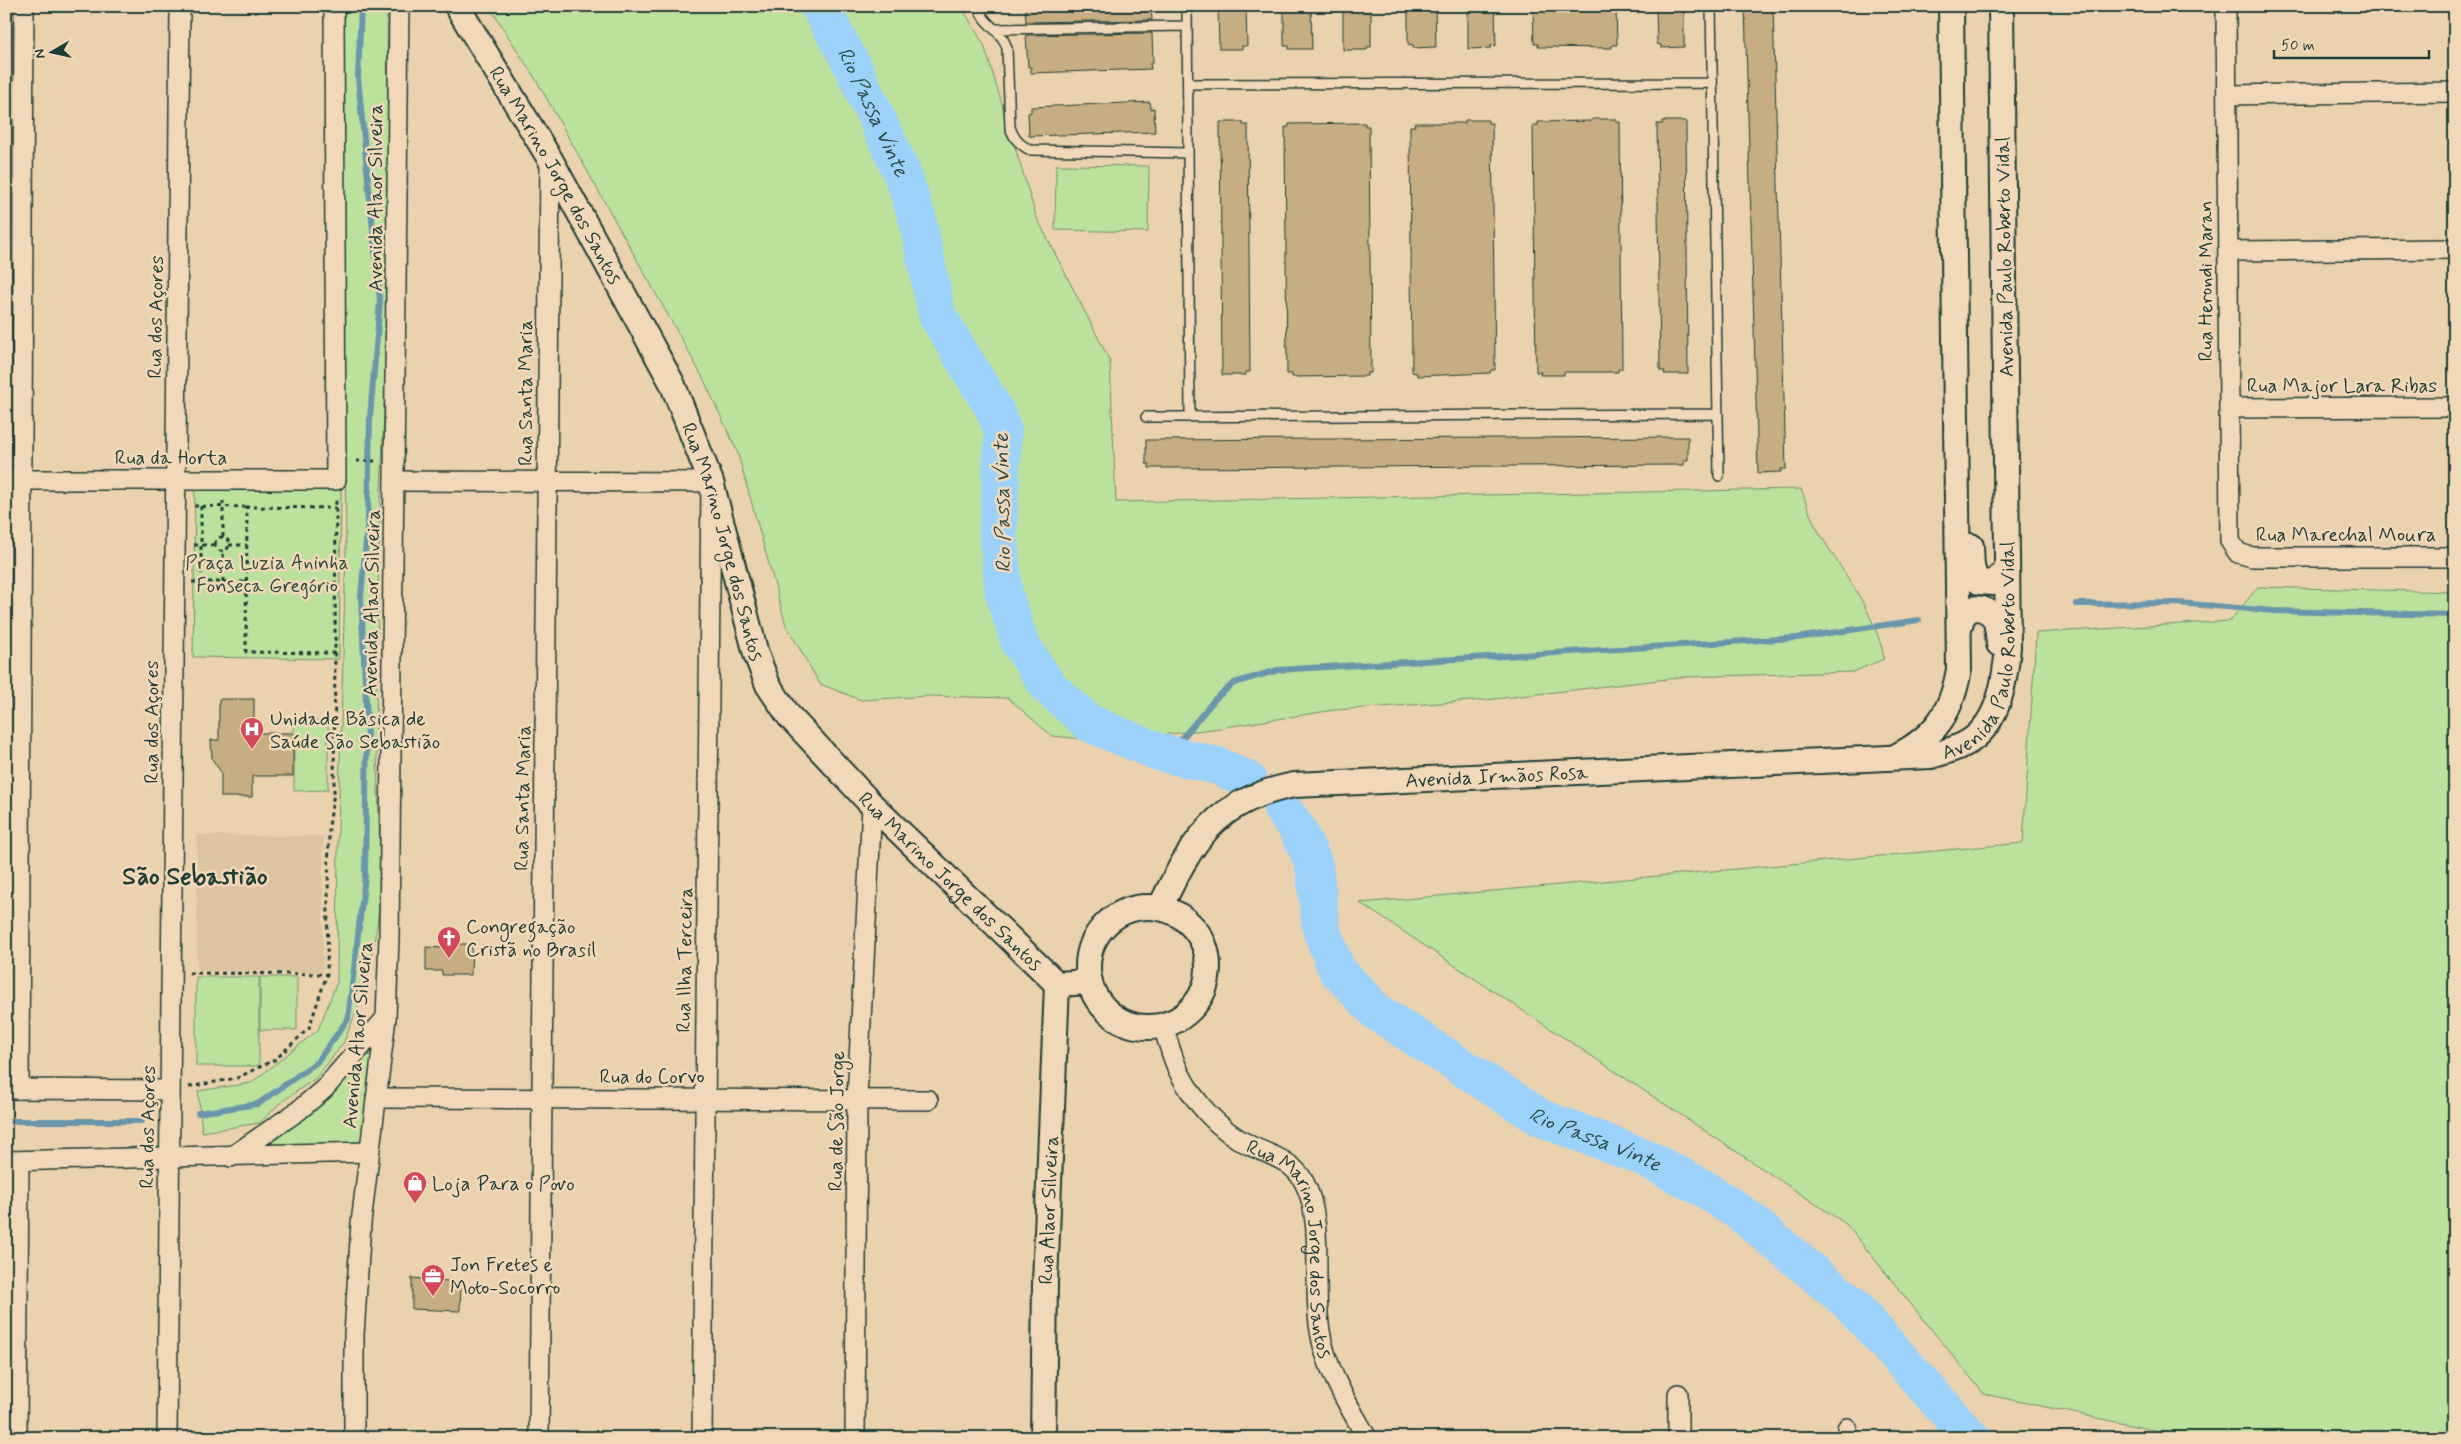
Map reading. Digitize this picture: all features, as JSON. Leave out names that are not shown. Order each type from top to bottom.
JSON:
[{"type":"street","points":[[24,6],[14,480],[13,1089],[170,1090]]},
{"type":"street","name":"Rua dos Açores","points":[[167,1438],[180,6]]},
{"type":"street","name":"Avenida Alaor Silveira","points":[[334,6],[336,480]]},
{"type":"street","name":"Avenida Alaor Silveira","points":[[354,1438],[357,1281],[369,1152],[386,1018],[391,862],[398,6]]},
{"type":"street","name":"Rua Marino Jorge dos Santos","points":[[457,6],[550,159],[672,383],[711,482],[756,654],[768,685],[789,716],[872,805],[1057,984],[1090,982]]},
{"type":"street","name":"Avenida Paulo Roberto Vidal","points":[[1891,760],[1919,745],[1932,733],[1946,713],[1957,684],[1959,669],[1951,6]]},
{"type":"street","name":"Avenida Paulo Roberto Vidal","points":[[1891,760],[1931,756],[1953,750],[1971,740],[1990,719],[2001,693],[2006,674],[2008,647],[2001,6]]},
{"type":"street","name":"Rua Herondi Maran","points":[[2226,6],[2230,541],[2238,552]]},
{"type":"street","points":[[2227,96],[2455,92]]},
{"type":"street","name":"Rua Santa Maria","points":[[539,1438],[550,159]]},
{"type":"street","points":[[2228,251],[2455,249]]},
{"type":"street","name":"Rua Major Lara Ribas","points":[[2229,408],[2455,407]]},
{"type":"street","name":"Rua da Horta","points":[[14,480],[336,480]]},
{"type":"street","points":[[1957,480],[1970,513],[1974,577],[1979,582],[1993,583],[2007,570]]},
{"type":"street","points":[[395,481],[711,482]]},
{"type":"street","name":"Rua Ilha Terceira","points":[[702,1438],[711,482]]},
{"type":"street","name":"Rua Marechal Moura","points":[[2238,552],[2252,557],[2455,557]]},
{"type":"street","points":[[1959,629],[1965,614],[1972,609],[1982,608],[1988,611],[1995,619],[1999,644],[2001,693]]},
{"type":"street","name":"Avenida Irmãos Rosa","points":[[1160,908],[1186,857],[1208,827],[1238,804],[1256,795],[1294,785],[1891,760]]},
{"type":"street","name":"Rua de São Jorge","points":[[855,1438],[857,1099],[872,805]]},
{"type":"street","points":[[1136,908],[1160,908],[1183,918],[1200,936],[1208,960],[1206,984],[1198,1001],[1185,1015],[1163,1026],[1139,1027],[1117,1019],[1100,1003],[1090,982],[1088,970],[1090,952],[1097,935],[1104,925],[1114,917],[1136,908]]},
{"type":"street","name":"Rua Alaor Silveira","points":[[1043,1438],[1045,1283],[1057,984]]},
{"type":"street","points":[[231,1157],[298,1111],[324,1089],[386,1018]]},
{"type":"street","name":"Rua Marino Jorge dos Santos","points":[[1163,1026],[1178,1072],[1194,1098],[1220,1126],[1248,1144],[1274,1154],[1304,1180],[1313,1203],[1316,1295],[1319,1330],[1325,1358],[1366,1438]]},
{"type":"street","name":"Rua do Corvo","points":[[376,1098],[928,1100]]},
{"type":"street","points":[[17,1438],[12,1161],[231,1157],[369,1152]]},
{"type":"street","points":[[1678,1394],[1678,1438]]},
{"type":"lane","points":[[979,6],[980,16],[1004,37],[1007,48],[1010,128],[1020,145],[1030,150],[1188,153]]},
{"type":"lane","points":[[1187,6],[1190,417]]},
{"type":"lane","points":[[1711,6],[1719,476]]},
{"type":"lane","points":[[997,29],[1187,26]]},
{"type":"lane","points":[[1188,84],[1712,83]]},
{"type":"lane","points":[[1146,417],[1718,414]]},
{"type":"path","points":[[336,461],[395,462]]},
{"type":"path","points":[[223,479],[223,537]]},
{"type":"path","points":[[170,1090],[237,1078],[276,1059],[309,1028],[327,974],[329,827],[334,792],[336,480]]},
{"type":"path","points":[[176,506],[336,508]]},
{"type":"path","points":[[201,506],[201,582]]},
{"type":"path","points":[[247,507],[246,652],[335,653]]},
{"type":"path","points":[[223,537],[227,539],[229,545]]},
{"type":"path","points":[[223,537],[217,540],[216,545],[223,551]]},
{"type":"path","points":[[222,582],[223,551],[229,545],[247,545]]},
{"type":"path","points":[[175,581],[247,582]]},
{"type":"path","points":[[171,973],[327,974]]},
{"type":"shaded area","points":[[197,835],[323,836],[323,972],[197,971]]},
{"type":"green space","points":[[342,6],[387,6],[389,280],[379,542],[376,725],[381,885],[377,926],[365,989],[344,1042],[316,1078],[280,1103],[260,1123],[202,1132],[198,1091],[251,1083],[318,1030],[337,982],[338,831],[346,552]]},
{"type":"green space","points":[[489,6],[961,6],[984,45],[1036,216],[1110,361],[1116,502],[1801,489],[1815,525],[1865,607],[1880,641],[1884,659],[1853,672],[1685,677],[1486,700],[1334,710],[1213,729],[1107,741],[1052,736],[1008,698],[928,696],[861,700],[820,684],[786,625],[737,451],[702,376],[538,83]]},
{"type":"green space","points":[[1056,165],[1149,166],[1148,232],[1055,230]]},
{"type":"green space","name":"Praça Luzia Aninha Fonseca Gregório","points":[[195,488],[341,489],[339,659],[193,657]]},
{"type":"green space","points":[[2258,587],[2455,592],[2455,1438],[2191,1438],[1984,1394],[1846,1224],[1360,903],[2023,843],[2036,633],[2230,621]]},
{"type":"green space","points":[[294,721],[328,721],[328,790],[294,791]]},
{"type":"green space","points":[[196,977],[259,977],[259,1066],[196,1066]]},
{"type":"green space","points":[[260,977],[297,977],[297,1030],[260,1030]]},
{"type":"green space","points":[[371,1055],[375,1057],[365,1146],[265,1145],[265,1141],[360,1058]]},
{"type":"building","points":[[1025,6],[1151,6],[1152,20],[1026,22]]},
{"type":"building","points":[[1218,6],[1246,6],[1247,46],[1242,46],[1242,49],[1219,49]]},
{"type":"building","points":[[1284,6],[1311,6],[1312,49],[1289,49],[1289,46],[1284,46]]},
{"type":"building","points":[[1343,6],[1371,6],[1371,47],[1367,47],[1367,50],[1343,50]]},
{"type":"building","points":[[1408,6],[1435,6],[1436,47],[1413,48],[1413,45],[1408,44]]},
{"type":"building","points":[[1468,6],[1495,6],[1496,46],[1491,45],[1491,48],[1468,49]]},
{"type":"building","points":[[1533,6],[1616,6],[1617,45],[1612,45],[1612,48],[1538,47],[1538,44],[1534,44]]},
{"type":"building","points":[[1656,6],[1684,6],[1684,47],[1661,48],[1661,45],[1657,44]]},
{"type":"building","points":[[1745,6],[1773,6],[1786,469],[1781,469],[1781,472],[1758,473]]},
{"type":"building","points":[[1152,33],[1153,63],[1150,63],[1151,69],[1031,73],[1031,67],[1028,67],[1026,35]]},
{"type":"building","points":[[1150,102],[1151,109],[1154,108],[1155,132],[1029,136],[1028,113],[1031,112],[1031,107]]},
{"type":"building","points":[[1592,119],[1616,119],[1616,122],[1620,122],[1622,369],[1618,369],[1618,372],[1564,372],[1564,375],[1540,375],[1541,372],[1536,372],[1533,125],[1538,125],[1538,122],[1592,121]]},
{"type":"building","points":[[1465,120],[1488,120],[1488,123],[1492,123],[1495,370],[1491,370],[1490,373],[1417,376],[1417,373],[1412,372],[1410,126],[1415,126],[1414,123],[1465,123]]},
{"type":"building","points":[[1662,121],[1686,121],[1688,374],[1664,374],[1665,371],[1660,371],[1657,124],[1662,124]]},
{"type":"building","points":[[1220,122],[1243,122],[1243,125],[1248,125],[1250,372],[1246,372],[1246,375],[1222,375]]},
{"type":"building","points":[[1365,123],[1365,126],[1369,126],[1371,373],[1367,373],[1367,376],[1292,377],[1292,374],[1287,374],[1285,127],[1289,127],[1289,124]]},
{"type":"building","points":[[1688,437],[1688,460],[1684,460],[1684,465],[1149,468],[1149,464],[1146,464],[1146,440]]},
{"type":"building","name":"Unidade Básica de Saúde São Sebastião","points":[[219,699],[254,699],[254,733],[293,733],[293,776],[252,776],[252,797],[221,797],[221,772],[212,759],[211,740],[219,740]]},
{"type":"building","name":"Congregação Cristã no Brasil","points":[[442,944],[472,944],[471,975],[442,975],[442,971],[426,971],[426,947],[442,948]]},
{"type":"building","points":[[412,1278],[461,1282],[460,1311],[412,1309]]},
{"type":"waterway","points":[[198,1113],[258,1104],[317,1062],[348,1019],[365,876],[367,724],[361,596],[368,519],[370,417],[380,301],[358,78],[361,6]]},
{"type":"waterway","name":"Rio Passa Vinte","points":[[819,6],[850,61],[902,173],[917,217],[937,315],[993,407],[1003,430],[998,533],[1004,594],[1020,643],[1048,686],[1089,723],[1158,752],[1218,766],[1248,780]]},
{"type":"waterway","points":[[2076,604],[2178,603],[2274,611],[2455,615]]},
{"type":"waterway","points":[[1158,752],[1174,748],[1215,699],[1234,683],[1278,670],[1796,638],[1919,620]]},
{"type":"waterway","name":"Rio Passa Vinte","points":[[1282,808],[1298,830],[1314,864],[1321,929],[1337,970],[1378,1013],[1541,1118],[1641,1156],[1705,1189],[1742,1214],[1851,1304],[1971,1438]]},
{"type":"waterway","points":[[6,1121],[142,1121]]},
{"type":"place","name":"Unidade Básica de Saúde São Sebastião","points":[[252,750]]},
{"type":"place","name":"Congregação Cristã no Brasil","points":[[449,959]]},
{"type":"place","name":"Loja Para o Povo","points":[[415,1204]]},
{"type":"place","name":"Jon Fretes e Moto-Socorro","points":[[433,1297]]},
{"type":"district","name":"São Sebastião","points":[[195,875]]}]
